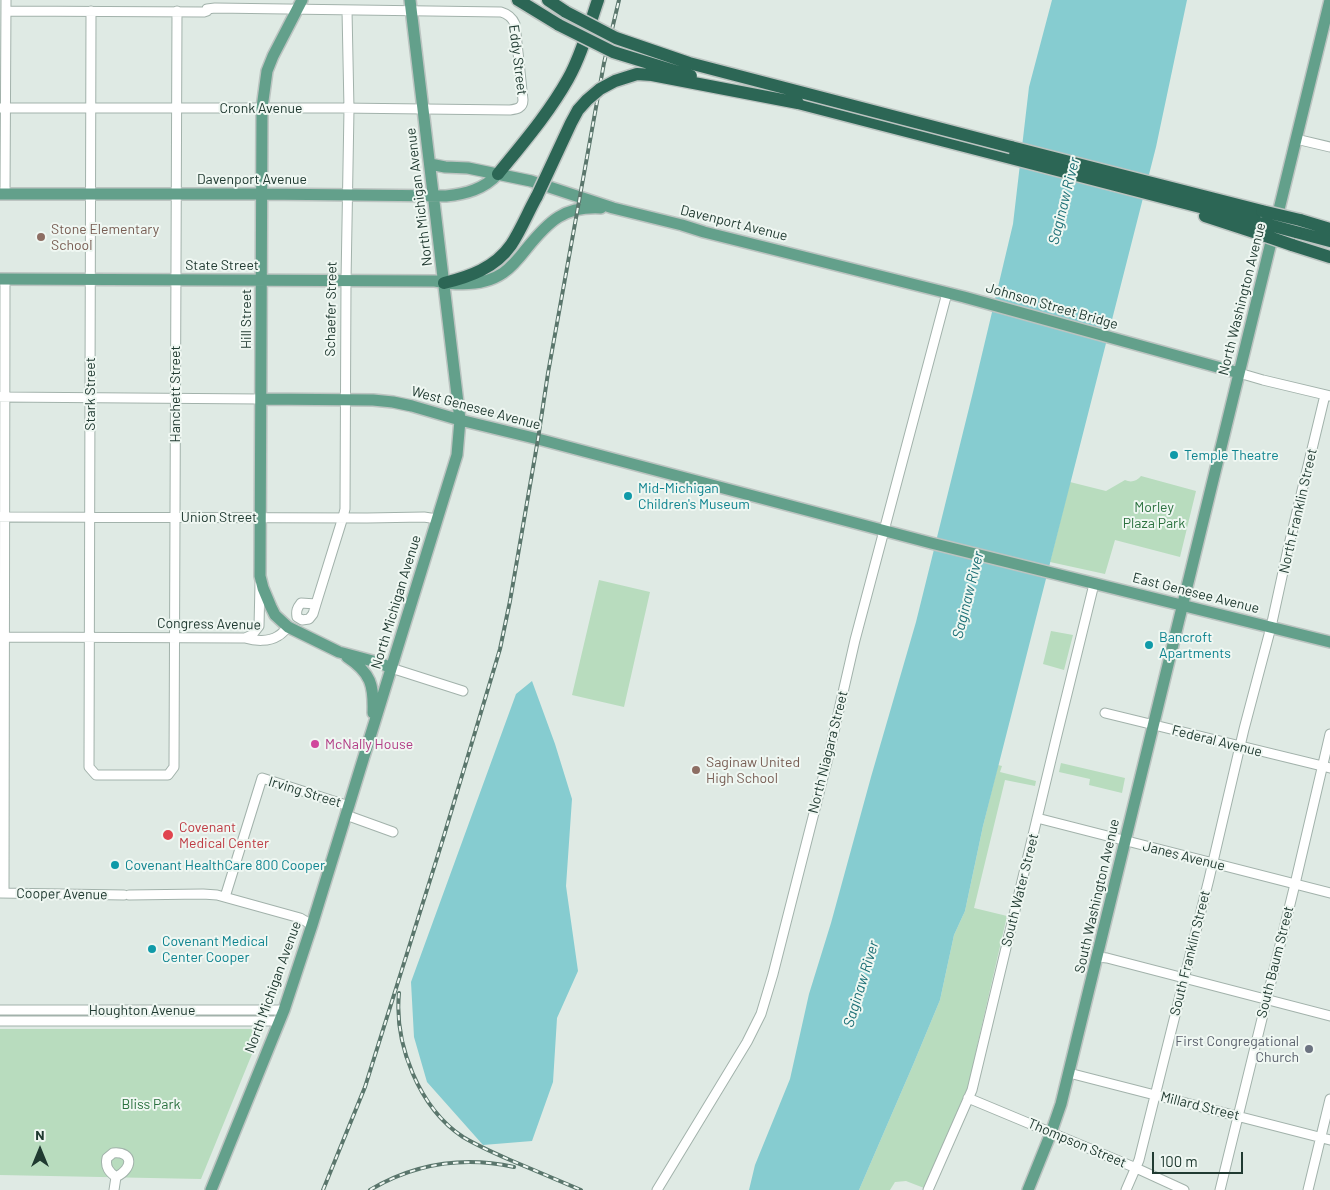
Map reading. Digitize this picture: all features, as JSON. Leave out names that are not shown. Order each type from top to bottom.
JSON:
[{"type":"highway","points":[[518,0],[558,25],[613,52],[687,75],[1106,182],[1298,226],[1330,229]]},
{"type":"highway","points":[[548,0],[566,12],[616,38],[689,63],[1020,149],[1298,226],[1330,241]]},
{"type":"highway","points":[[498,174],[552,106],[580,52],[598,0]]},
{"type":"highway","points":[[444,282],[462,279],[478,272],[492,264],[512,244],[578,110],[594,94],[614,81],[637,74],[652,75],[798,103]]},
{"type":"highway","points":[[1106,182],[1124,193],[1163,203],[1330,257]]},
{"type":"main road","name":"North Washington Avenue","points":[[1183,605],[1296,139],[1327,25],[1330,0]]},
{"type":"main road","name":"Hill Street","points":[[288,627],[275,615],[263,588],[260,576],[262,108],[267,72],[299,4]]},
{"type":"main road","name":"North Michigan Avenue","points":[[211,1190],[284,1010],[457,455],[460,420],[411,5]]},
{"type":"main road","name":"Davenport Avenue","points":[[430,164],[468,168],[531,181],[613,208],[964,297]]},
{"type":"main road","name":"Davenport Avenue","points":[[3,194],[460,195],[490,182],[498,174]]},
{"type":"main road","name":"State Street","points":[[2,279],[435,281],[476,283],[489,280],[503,273],[521,256],[551,221],[564,213],[590,207],[613,208]]},
{"type":"main road","name":"Johnson Street Bridge","points":[[964,297],[1239,373]]},
{"type":"main road","name":"West Genesee Avenue","points":[[261,399],[373,400],[393,402],[884,531],[1054,573]]},
{"type":"main road","name":"East Genesee Avenue","points":[[1054,573],[1330,642]]},
{"type":"main road","name":"South Washington Avenue","points":[[1028,1190],[1061,1104],[1183,605]]},
{"type":"main road","points":[[288,627],[339,652],[355,662],[367,673],[374,693],[373,726]]},
{"type":"main road","points":[[339,652],[380,663],[391,668]]},
{"type":"street","points":[[3,194],[6,0]]},
{"type":"street","points":[[6,10],[204,12],[207,5],[215,8],[299,4],[347,10],[411,5]]},
{"type":"street","name":"Eddy Street","points":[[411,5],[502,12],[509,15],[515,24],[523,100],[521,106]]},
{"type":"street","name":"Schaefer Street","points":[[316,604],[345,509],[349,109],[347,10]]},
{"type":"street","name":"Stark Street","points":[[91,11],[89,767],[96,775],[168,776]]},
{"type":"street","name":"Hanchett Street","points":[[168,776],[174,767],[177,11]]},
{"type":"street","name":"Cronk Avenue","points":[[3,108],[510,110],[521,106]]},
{"type":"street","points":[[1296,139],[1330,147]]},
{"type":"street","points":[[2,279],[2,893]]},
{"type":"street","name":"North Niagara Street","points":[[657,1190],[747,1042],[761,1014],[828,758],[855,640],[947,293]]},
{"type":"street","points":[[1239,373],[1328,395]]},
{"type":"street","name":"North Franklin Street","points":[[1271,627],[1288,549],[1328,395]]},
{"type":"street","name":"West Genesee Avenue","points":[[2,397],[261,399]]},
{"type":"street","name":"Union Street","points":[[2,516],[424,517],[437,520]]},
{"type":"street","name":"Hill Street","points":[[246,638],[252,635],[259,626],[260,576]]},
{"type":"street","name":"South Water Street","points":[[928,1190],[972,1090],[1056,739],[1070,704],[1094,584]]},
{"type":"street","name":"Congress Avenue","points":[[2,637],[246,638],[268,640],[278,636],[288,627]]},
{"type":"street","name":"South Franklin Street","points":[[1126,1190],[1139,1160],[1271,627]]},
{"type":"street","points":[[391,668],[463,690]]},
{"type":"street","name":"Federal Avenue","points":[[1105,713],[1326,767]]},
{"type":"street","name":"South Baum Street","points":[[1220,1190],[1295,884],[1326,767],[1330,734]]},
{"type":"street","name":"Irving Street","points":[[226,897],[262,778],[347,811],[393,832]]},
{"type":"street","name":"Janes Avenue","points":[[1037,818],[1330,893]]},
{"type":"street","name":"Cooper Avenue","points":[[2,893],[204,894],[226,897],[300,918],[312,925]]},
{"type":"street","points":[[1098,957],[1330,1016]]},
{"type":"street","name":"Houghton Avenue","points":[[0,1010],[284,1010]]},
{"type":"street","name":"Houghton Avenue","points":[[0,1021],[279,1021]]},
{"type":"street","name":"Millard Street","points":[[1069,1073],[1330,1140]]},
{"type":"street","name":"Thompson Street","points":[[968,1098],[1184,1190]]},
{"type":"street","points":[[1308,1190],[1330,1099]]},
{"type":"street","points":[[114,1190],[116,1177]]},
{"type":"green space","name":"Morley Plaza Park","points":[[1141,476],[1196,491],[1180,557],[1115,540],[1105,574],[1050,562],[1070,482],[1106,491],[1125,480],[1134,481]]},
{"type":"green space","points":[[599,580],[650,592],[624,707],[572,695]]},
{"type":"green space","points":[[1051,631],[1073,635],[1064,670],[1043,664]]},
{"type":"green space","points":[[1061,763],[1125,778],[1122,793],[1089,785],[1090,779],[1059,772]]},
{"type":"green space","points":[[998,765],[1002,766],[1000,772],[1036,781],[1035,786],[1005,780],[974,908],[1007,916],[969,1085],[924,1188],[906,1181],[895,1182],[890,1190],[859,1190],[940,1000],[954,935],[965,911]]},
{"type":"green space","name":"Bliss Park","points":[[0,1029],[258,1029],[261,1032],[201,1179],[0,1175]]},
{"type":"water","name":"Saginaw River","points":[[1052,0],[1187,0],[1156,147],[983,826],[965,911],[954,935],[940,1000],[859,1190],[749,1190],[755,1165],[790,1079],[809,994],[831,923],[916,622],[1013,224],[1029,87]]},
{"type":"water","points":[[532,681],[555,744],[572,799],[566,886],[578,971],[557,1018],[553,1082],[532,1141],[483,1145],[427,1082],[414,1037],[411,982],[516,694]]},
{"type":"railway","points":[[323,1190],[365,1087],[500,649],[604,63],[619,0]]},
{"type":"railway","points":[[399,993],[399,1013],[405,1053],[422,1092],[447,1125],[463,1137],[480,1146],[581,1190]]},
{"type":"railway","points":[[370,1190],[404,1174],[421,1168],[439,1165],[476,1162],[514,1167]]},
{"type":"place","name":"Stone Elementary School","points":[[41,237]]},
{"type":"place","name":"Temple Theatre","points":[[1174,455]]},
{"type":"place","name":"Mid-Michigan Children's Museum","points":[[628,496]]},
{"type":"place","name":"Bancroft Apartments","points":[[1149,645]]},
{"type":"place","name":"McNally House","points":[[315,744]]},
{"type":"place","name":"Saginaw United High School","points":[[696,770]]},
{"type":"place","name":"Covenant Medical Center","points":[[168,835]]},
{"type":"place","name":"Covenant HealthCare 800 Cooper","points":[[115,865]]},
{"type":"place","name":"Covenant Medical Center Cooper","points":[[152,949]]},
{"type":"place","name":"First Congregational Church","points":[[1309,1049]]}]
